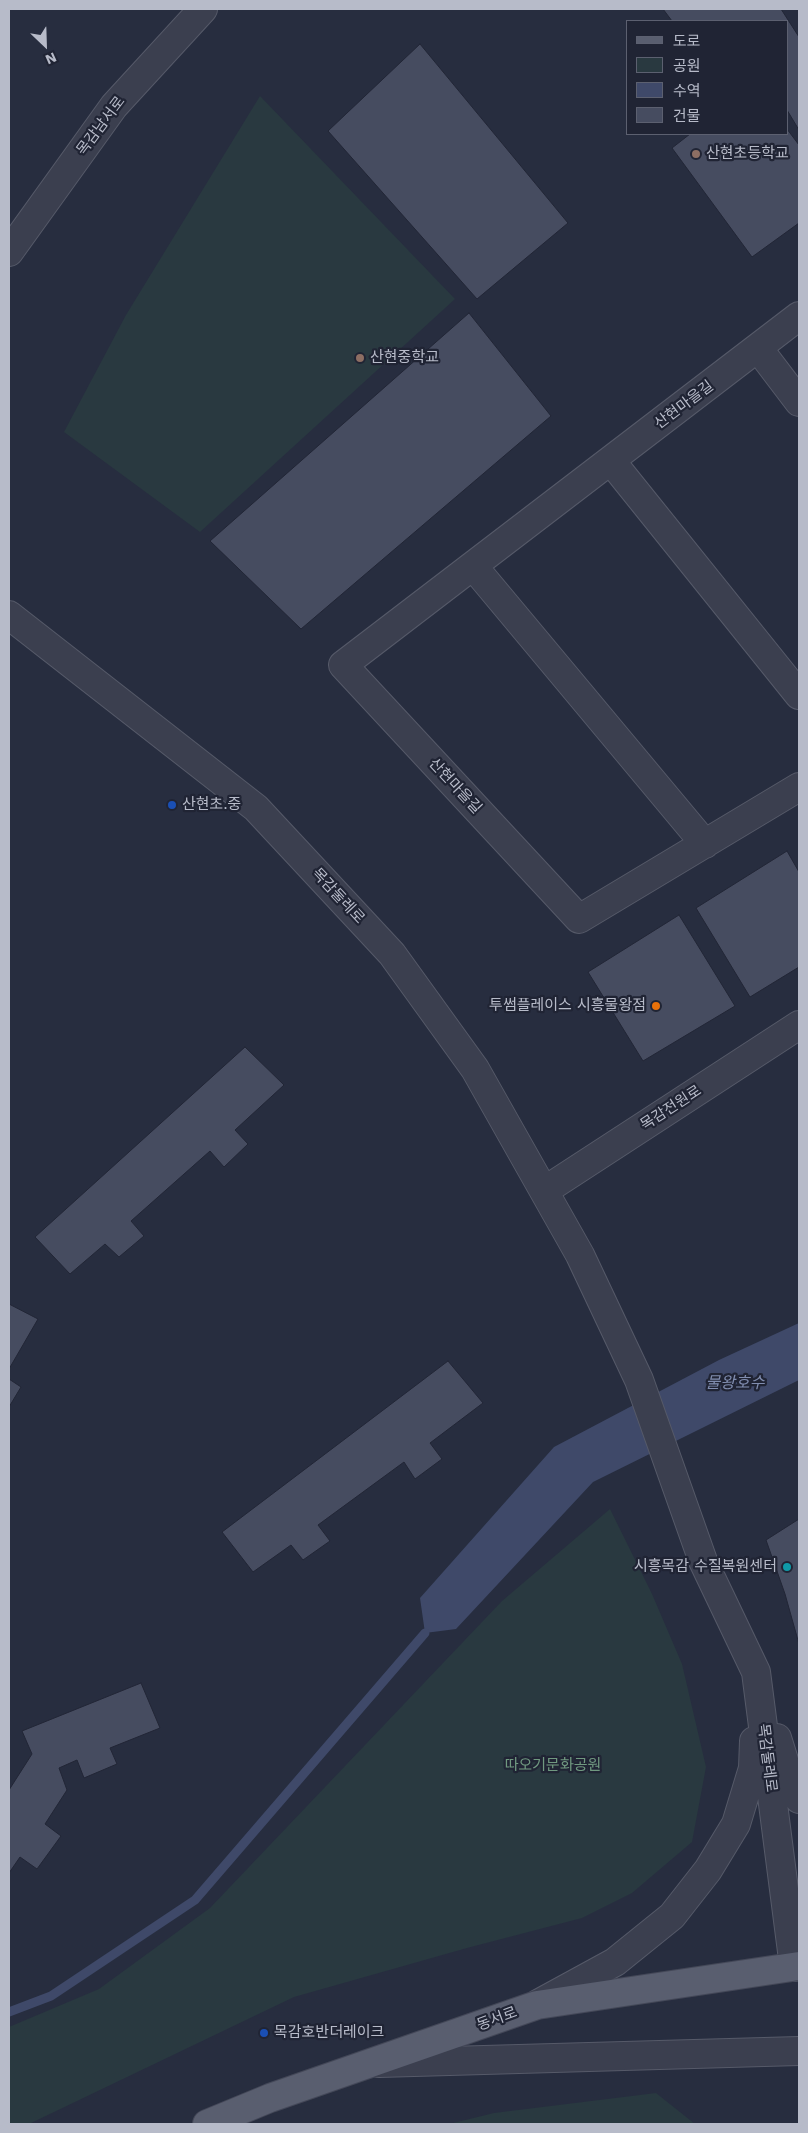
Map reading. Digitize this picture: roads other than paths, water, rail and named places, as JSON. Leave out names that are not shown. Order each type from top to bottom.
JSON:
[{"type":"main road","name":"동서로","points":[[207,2124],[270,2098],[537,2005],[796,1967]]},
{"type":"street","name":"목감남서로","points":[[9,252],[114,106],[203,9]]},
{"type":"street","name":"산현마을길","points":[[799,316],[343,665],[580,919],[799,787]]},
{"type":"street","points":[[758,348],[799,402]]},
{"type":"street","points":[[611,461],[799,695]]},
{"type":"street","points":[[473,566],[704,844]]},
{"type":"street","name":"목감둘레로","points":[[9,615],[256,808],[392,954],[475,1069],[580,1255],[639,1380],[702,1561],[756,1672],[796,1967]]},
{"type":"street","name":"목감전원로","points":[[544,1191],[799,1026]]},
{"type":"street","points":[[756,1672],[787,1770],[799,1799]]},
{"type":"street","points":[[537,2005],[615,1962],[672,1916],[708,1870],[736,1824],[753,1768],[756,1672]]},
{"type":"street","points":[[372,2063],[799,2051]]},
{"type":"water","name":"물왕호수","points":[[799,1323],[799,1380],[593,1482],[456,1629],[425,1633],[420,1598],[554,1447],[719,1360]]},
{"type":"waterway","points":[[9,2012],[51,1996],[195,1900],[425,1633]]},
{"type":"place","name":"산현초등학교","points":[[696,154]]},
{"type":"place","name":"산현중학교","points":[[360,358]]},
{"type":"place","name":"산현초.중","points":[[172,805]]},
{"type":"place","name":"투썸플레이스 시흥물왕점","points":[[656,1006]]},
{"type":"place","name":"시흥목감 수질복원센터","points":[[787,1567]]},
{"type":"place","name":"목감호반더레이크","points":[[264,2033]]},
{"type":"park label","name":"따오기문화공원","points":[[553,1766]]}]
